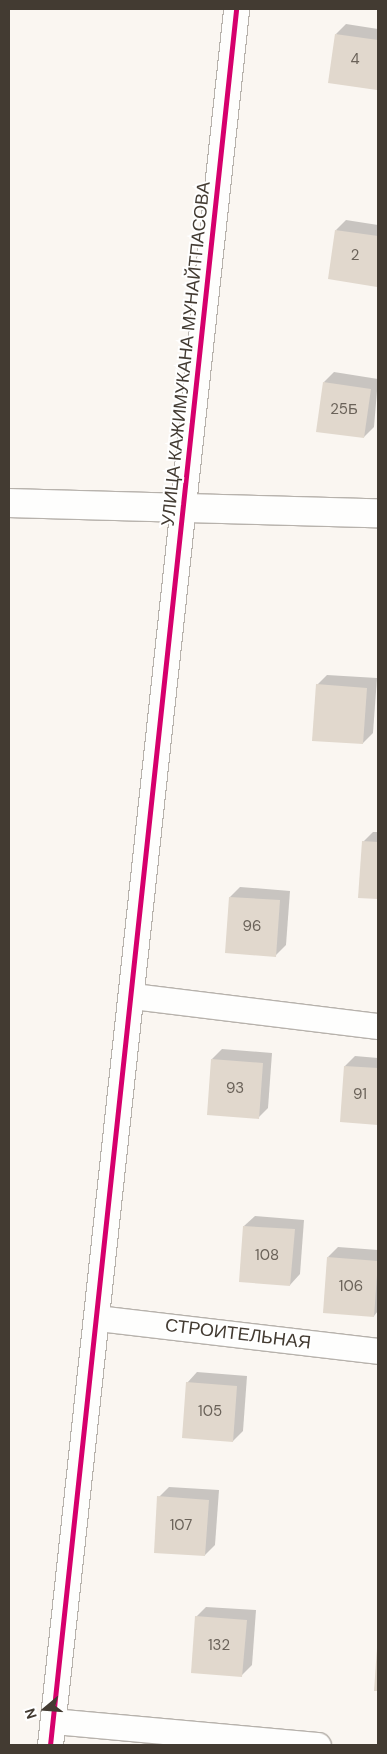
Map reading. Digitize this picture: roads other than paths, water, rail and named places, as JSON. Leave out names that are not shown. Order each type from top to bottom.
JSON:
[{"type":"street","name":"УЛИЦА КАЖИМУКАНА МУНАЙТПАСОВА","points":[[50,1745],[133,996],[236,9]]},
{"type":"street","points":[[9,503],[184,510],[378,513]]},
{"type":"street","points":[[133,996],[378,1026]]},
{"type":"street","name":"СТРОИТЕЛЬНАЯ","points":[[98,1318],[378,1351]]},
{"type":"street","points":[[53,1721],[318,1745]]}]
